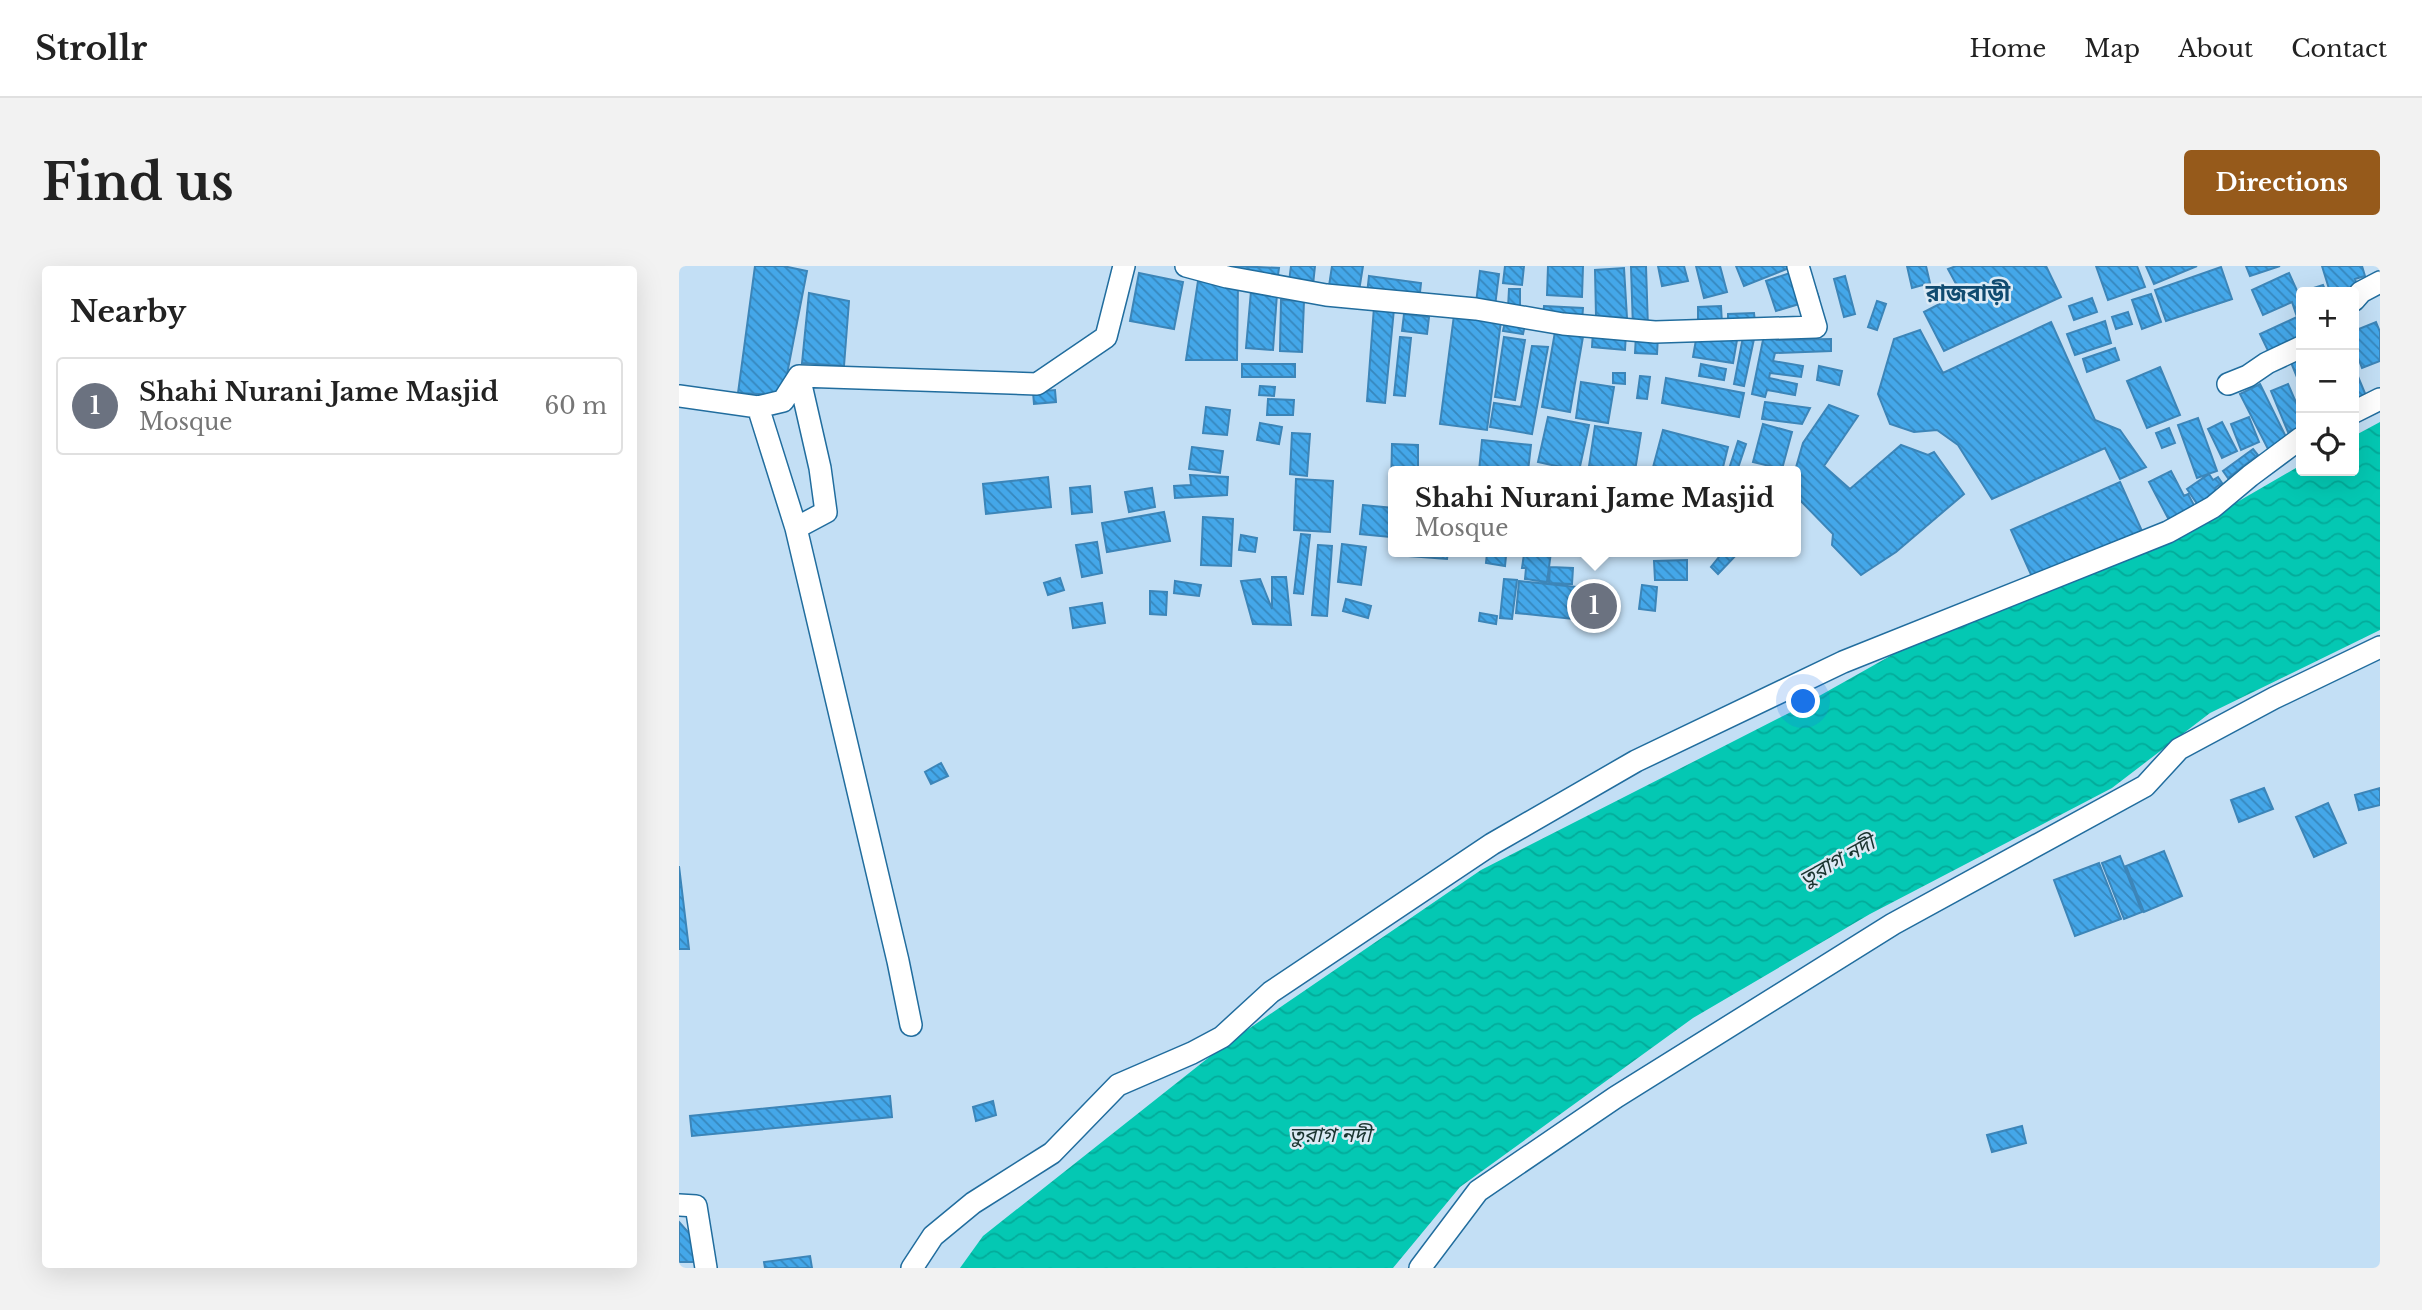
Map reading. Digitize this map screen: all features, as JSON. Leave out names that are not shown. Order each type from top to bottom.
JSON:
[{"type":"street","points":[[799,376],[1037,384],[1106,337],[1124,266]]},
{"type":"street","points":[[1186,266],[1227,277],[1326,295],[1476,309],[1563,324],[1655,332],[1816,327],[1798,266]]},
{"type":"street","points":[[2359,294],[2380,282]]},
{"type":"street","points":[[2228,384],[2296,349]]},
{"type":"street","points":[[679,396],[758,407],[783,401],[799,376]]},
{"type":"street","points":[[796,528],[826,512],[820,468],[799,376]]},
{"type":"street","points":[[2359,410],[2380,399]]},
{"type":"street","points":[[758,407],[796,528],[911,1025]]},
{"type":"street","points":[[912,1268],[933,1236],[973,1203],[1052,1153],[1118,1085],[1222,1037],[1272,992],[1492,844],[1636,761],[1843,662],[2168,532],[2213,507],[2296,442]]},
{"type":"street","points":[[1420,1268],[1478,1191],[1616,1097],[1893,924],[2144,786],[2179,749],[2274,698],[2380,647]]},
{"type":"street","points":[[679,1205],[697,1206],[706,1268]]},
{"type":"water","name":"তুরাগ নদী","points":[[2380,422],[2380,630],[2210,713],[2112,788],[1870,914],[1693,1018],[1460,1187],[1393,1268],[960,1268],[983,1236],[1222,1047],[1481,870],[1789,713],[1915,642],[2158,548],[2296,468],[2296,476],[2359,476],[2359,433]]},
{"type":"building","points":[[755,266],[783,266],[807,271],[783,395],[738,393]]},
{"type":"building","points":[[1235,266],[1279,268],[1277,282],[1234,276]]},
{"type":"building","points":[[1291,266],[1315,266],[1313,285],[1289,282]]},
{"type":"building","points":[[1332,266],[1363,266],[1359,291],[1329,286]]},
{"type":"building","points":[[1505,266],[1524,266],[1522,285],[1503,283]]},
{"type":"building","points":[[1548,266],[1583,266],[1582,297],[1547,295]]},
{"type":"building","points":[[1646,266],[1648,328],[1633,329],[1631,267]]},
{"type":"building","points":[[1658,266],[1684,266],[1688,281],[1662,286]]},
{"type":"building","points":[[1696,266],[1720,266],[1727,292],[1704,298]]},
{"type":"building","points":[[1736,266],[1794,266],[1744,286]]},
{"type":"building","points":[[1907,266],[1926,266],[1930,283],[1912,288]]},
{"type":"building","points":[[1956,266],[2046,266],[2061,297],[1944,351],[1924,312],[1961,293],[1948,269]]},
{"type":"building","points":[[2096,266],[2137,266],[2145,287],[2108,300]]},
{"type":"building","points":[[2146,266],[2197,266],[2154,284]]},
{"type":"building","points":[[2246,266],[2280,266],[2250,276]]},
{"type":"building","points":[[2322,266],[2362,266],[2365,276],[2355,279],[2358,287],[2328,287]]},
{"type":"building","points":[[1808,267],[1819,298],[1776,311],[1766,281]]},
{"type":"building","points":[[2221,267],[2232,299],[2166,321],[2155,290]]},
{"type":"building","points":[[1624,268],[1627,318],[1596,316],[1595,270]]},
{"type":"building","points":[[1480,271],[1499,274],[1495,306],[1476,303]]},
{"type":"building","points":[[1139,273],[1183,282],[1174,329],[1130,321]]},
{"type":"building","points":[[2289,273],[2296,289],[2296,314],[2292,302],[2263,315],[2252,290]]},
{"type":"building","points":[[1369,276],[1421,283],[1419,301],[1367,294]]},
{"type":"building","points":[[1845,276],[1855,314],[1844,317],[1834,279]]},
{"type":"building","points":[[1198,281],[1238,282],[1237,360],[1186,360]]},
{"type":"building","points":[[1509,289],[1520,289],[1520,309],[1508,308]]},
{"type":"building","points":[[1251,291],[1277,294],[1273,350],[1246,348]]},
{"type":"building","points":[[809,293],[849,301],[844,366],[802,363]]},
{"type":"building","points":[[2151,294],[2161,322],[2142,329],[2132,300]]},
{"type":"building","points":[[2092,298],[2097,312],[2074,320],[2069,306]]},
{"type":"building","points":[[1281,300],[1304,301],[1302,352],[1280,351]]},
{"type":"building","points":[[1877,301],[1886,304],[1877,330],[1868,327]]},
{"type":"building","points":[[1544,306],[1583,308],[1582,321],[1543,319]]},
{"type":"building","points":[[1721,306],[1722,324],[1698,325],[1698,307]]},
{"type":"building","points":[[1374,307],[1394,309],[1385,403],[1367,401]]},
{"type":"building","points":[[2128,312],[2132,324],[2116,329],[2112,317]]},
{"type":"building","points":[[1754,313],[1755,322],[1728,324],[1728,314]]},
{"type":"building","points":[[1404,314],[1429,317],[1427,334],[1402,331]]},
{"type":"building","points":[[1454,315],[1501,321],[1487,430],[1440,424]]},
{"type":"building","points":[[1506,317],[1526,320],[1523,334],[1503,331]]},
{"type":"building","points":[[2296,317],[2296,344],[2271,357],[2260,334]]},
{"type":"building","points":[[2105,321],[2111,343],[2075,355],[2067,334]]},
{"type":"building","points":[[2051,322],[2095,420],[2120,430],[2146,467],[2120,479],[2105,448],[1992,499],[1958,445],[1937,430],[1914,432],[1890,424],[1878,394],[1894,339],[1920,330],[1943,373]]},
{"type":"building","points":[[2376,322],[2380,332],[2380,361],[2362,368],[2359,360],[2359,329]]},
{"type":"building","points":[[1556,326],[1584,331],[1570,412],[1542,407]]},
{"type":"building","points":[[1593,331],[1626,333],[1625,350],[1592,347]]},
{"type":"building","points":[[1636,334],[1658,336],[1657,354],[1635,353]]},
{"type":"building","points":[[1697,334],[1737,340],[1733,363],[1693,357]]},
{"type":"building","points":[[1764,335],[1778,338],[1777,340],[1831,339],[1831,351],[1775,353],[1773,361],[1803,366],[1801,377],[1770,373],[1769,378],[1797,384],[1795,395],[1767,390],[1765,397],[1752,394]]},
{"type":"building","points":[[1400,337],[1411,338],[1405,396],[1394,395]]},
{"type":"building","points":[[1504,337],[1525,340],[1515,400],[1495,397]]},
{"type":"building","points":[[1743,337],[1754,339],[1744,386],[1734,384]]},
{"type":"building","points":[[1532,346],[1548,347],[1532,434],[1490,427],[1494,403],[1521,407]]},
{"type":"building","points":[[2115,348],[2119,360],[2087,372],[2083,359]]},
{"type":"building","points":[[2296,357],[2296,375],[2290,360]]},
{"type":"building","points":[[1242,364],[1295,364],[1295,377],[1242,377]]},
{"type":"building","points":[[1701,364],[1726,369],[1724,380],[1699,376]]},
{"type":"building","points":[[1819,366],[1842,371],[1839,385],[1817,380]]},
{"type":"building","points":[[2160,367],[2180,415],[2147,428],[2127,381]]},
{"type":"building","points":[[1613,373],[1625,373],[1625,384],[1613,383]]},
{"type":"building","points":[[1640,376],[1650,377],[1647,399],[1637,398]]},
{"type":"building","points":[[1666,378],[1744,393],[1739,417],[1662,403]]},
{"type":"building","points":[[2359,379],[2367,398],[2359,402]]},
{"type":"building","points":[[1581,382],[1614,387],[1608,423],[1576,418]]},
{"type":"building","points":[[2260,384],[2288,441],[2269,451],[2240,394]]},
{"type":"building","points":[[2288,384],[2296,402],[2296,429],[2288,432],[2271,391]]},
{"type":"building","points":[[1260,386],[1275,387],[1274,396],[1259,395]]},
{"type":"building","points":[[1055,390],[1056,402],[1034,404],[1033,392]]},
{"type":"building","points":[[1268,399],[1294,400],[1293,415],[1267,415]]},
{"type":"building","points":[[1765,402],[1810,408],[1802,424],[1762,419]]},
{"type":"building","points":[[1829,405],[1858,416],[1824,466],[1850,489],[1901,445],[1928,455],[1934,452],[1964,494],[1896,552],[1861,575],[1832,545],[1833,534],[1801,501],[1801,466],[1796,466],[1803,443]]},
{"type":"building","points":[[1206,407],[1230,410],[1227,435],[1203,433]]},
{"type":"building","points":[[1548,417],[1589,425],[1580,466],[1556,466],[1538,462]]},
{"type":"building","points":[[2249,417],[2259,442],[2241,450],[2231,424]]},
{"type":"building","points":[[2198,418],[2217,471],[2197,478],[2178,425]]},
{"type":"building","points":[[2222,422],[2237,451],[2222,458],[2208,429]]},
{"type":"building","points":[[1260,423],[1282,427],[1279,444],[1257,440]]},
{"type":"building","points":[[1763,424],[1792,432],[1783,466],[1753,462]]},
{"type":"building","points":[[1595,426],[1641,433],[1636,466],[1589,466]]},
{"type":"building","points":[[2169,428],[2175,443],[2162,448],[2156,433]]},
{"type":"building","points":[[1663,430],[1728,447],[1723,466],[1653,466]]},
{"type":"building","points":[[1292,433],[1310,434],[1307,476],[1290,474]]},
{"type":"building","points":[[1482,440],[1531,445],[1529,466],[1479,466]]},
{"type":"building","points":[[1738,441],[1746,444],[1739,466],[1730,466]]},
{"type":"building","points":[[1392,444],[1418,445],[1418,466],[1392,466]]},
{"type":"building","points":[[1192,447],[1223,451],[1220,473],[1189,469]]},
{"type":"building","points":[[2253,449],[2258,455],[2228,478],[2223,471]]},
{"type":"building","points":[[2171,471],[2184,496],[2188,494],[2195,507],[2169,520],[2149,482]]},
{"type":"building","points":[[2209,474],[2213,480],[2218,477],[2222,483],[2215,488],[2217,492],[2198,505],[2187,489]]},
{"type":"building","points":[[1190,475],[1228,477],[1227,495],[1175,498],[1174,486],[1191,485]]},
{"type":"building","points":[[1048,477],[1051,507],[986,514],[983,484]]},
{"type":"building","points":[[1296,479],[1333,481],[1330,532],[1294,530]]},
{"type":"building","points":[[2120,482],[2142,531],[2033,579],[2011,530]]},
{"type":"building","points":[[1090,486],[1092,512],[1072,514],[1070,488]]},
{"type":"building","points":[[1152,488],[1155,507],[1129,512],[1125,492]]},
{"type":"building","points":[[1363,505],[1388,508],[1388,537],[1360,534]]},
{"type":"building","points":[[1164,512],[1170,541],[1107,552],[1102,523]]},
{"type":"building","points":[[1203,517],[1233,519],[1231,566],[1201,565]]},
{"type":"building","points":[[1301,534],[1310,535],[1303,594],[1294,593]]},
{"type":"building","points":[[1241,535],[1257,538],[1255,552],[1239,550]]},
{"type":"building","points":[[1097,542],[1102,573],[1082,577],[1076,545]]},
{"type":"building","points":[[1342,544],[1366,547],[1361,585],[1338,582]]},
{"type":"building","points":[[1318,545],[1332,546],[1327,616],[1312,615]]},
{"type":"building","points":[[1487,557],[1506,557],[1505,566],[1486,563]]},
{"type":"building","points":[[1524,557],[1550,557],[1547,582],[1525,579],[1526,568],[1522,568]]},
{"type":"building","points":[[1719,557],[1734,557],[1718,574],[1711,567]]},
{"type":"building","points":[[1687,560],[1687,580],[1655,580],[1654,561]]},
{"type":"building","points":[[1550,567],[1573,568],[1572,584],[1549,583]]},
{"type":"building","points":[[1272,577],[1286,577],[1291,625],[1253,624],[1241,581],[1260,579],[1272,609]]},
{"type":"building","points":[[1060,578],[1064,590],[1048,595],[1044,583]]},
{"type":"building","points":[[1504,579],[1517,580],[1512,619],[1500,618]]},
{"type":"building","points":[[1175,581],[1201,585],[1199,596],[1174,593]]},
{"type":"building","points":[[1519,581],[1576,587],[1573,619],[1516,613]]},
{"type":"building","points":[[1642,585],[1657,587],[1655,611],[1639,609]]},
{"type":"building","points":[[1150,591],[1167,592],[1166,615],[1150,614]]},
{"type":"building","points":[[1580,591],[1611,594],[1608,621],[1577,618]]},
{"type":"building","points":[[1346,599],[1371,606],[1368,618],[1343,611]]},
{"type":"building","points":[[1102,603],[1105,623],[1073,628],[1070,608]]},
{"type":"building","points":[[1480,613],[1497,616],[1496,624],[1479,621]]},
{"type":"building","points":[[941,763],[948,776],[931,784],[925,772]]},
{"type":"building","points":[[2264,788],[2273,809],[2239,822],[2231,800]]},
{"type":"building","points":[[2380,788],[2380,805],[2359,810],[2355,795]]},
{"type":"building","points":[[2328,803],[2346,843],[2314,857],[2296,817]]},
{"type":"building","points":[[2164,851],[2182,896],[2144,912],[2126,866]]},
{"type":"building","points":[[2120,856],[2142,912],[2124,919],[2102,863]]},
{"type":"building","points":[[2099,863],[2121,919],[2075,936],[2054,880]]},
{"type":"building","points":[[679,866],[689,949],[679,949]]},
{"type":"building","points":[[890,1096],[892,1117],[692,1136],[690,1116]]},
{"type":"building","points":[[993,1101],[996,1115],[976,1121],[973,1107]]},
{"type":"building","points":[[2022,1126],[2026,1143],[1992,1152],[1987,1135]]},
{"type":"building","points":[[679,1222],[695,1240],[695,1262],[679,1262]]},
{"type":"building","points":[[810,1256],[812,1268],[765,1268],[764,1262]]},
{"type":"place","name":"Shahi Nurani Jame Masjid","points":[[1594,606]]},
{"type":"district","name":"রাজবাড়ী","points":[[1968,293]]}]
